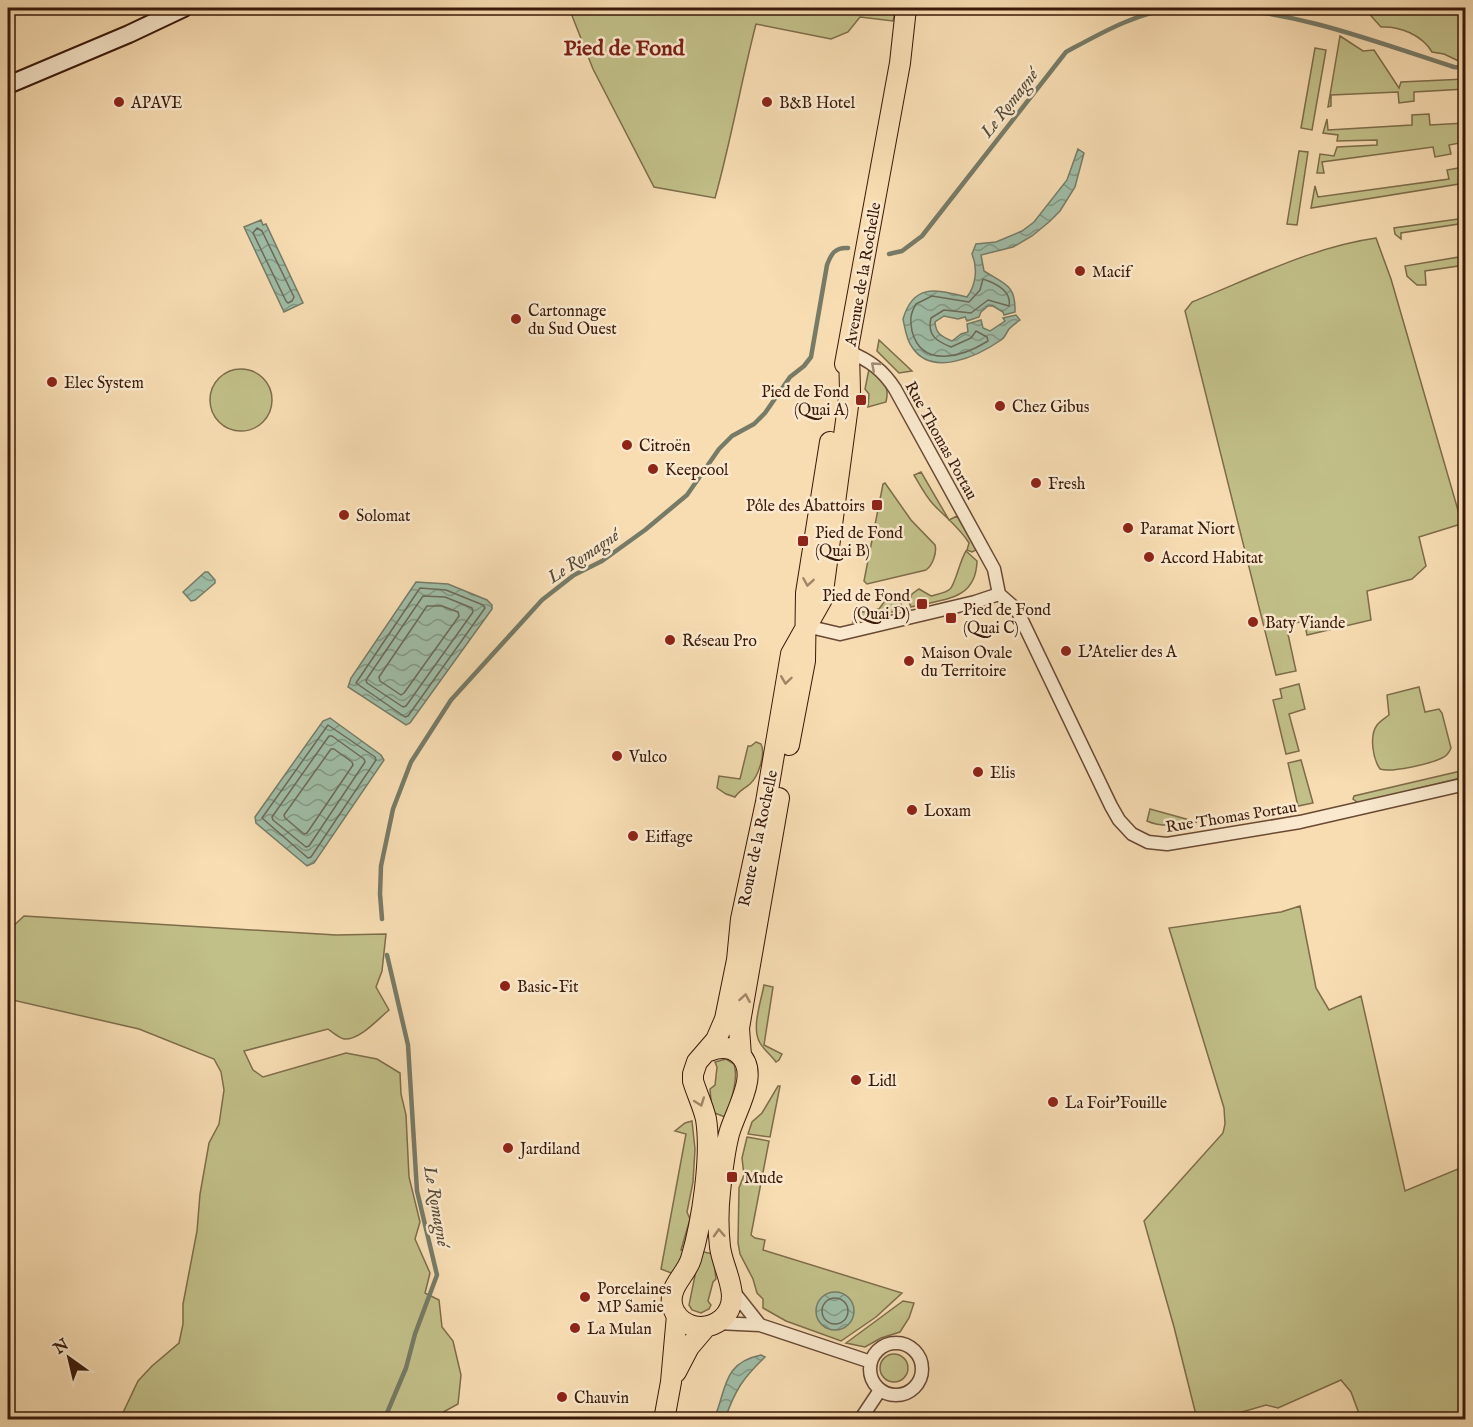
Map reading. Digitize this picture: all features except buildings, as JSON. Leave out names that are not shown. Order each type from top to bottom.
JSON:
[{"type":"main road","points":[[8,85],[184,8]]},
{"type":"main road","name":"Avenue de la Rochelle","points":[[823,483],[837,400],[849,352],[900,63],[906,8]]},
{"type":"main road","name":"Avenue de la Rochelle","points":[[900,63],[915,8]]},
{"type":"main road","name":"Route de la Rochelle","points":[[664,1419],[671,1382],[677,1316],[671,1296],[689,1264],[698,1238],[706,1170],[706,1122],[693,1081],[693,1074],[697,1062],[709,1051],[716,1040],[725,1019],[737,960],[741,919],[766,802],[788,669],[792,654],[822,599],[850,391],[849,352]]},
{"type":"main road","name":"Route de la Rochelle","points":[[671,1382],[689,1347],[731,1307],[733,1298],[724,1269],[718,1222],[723,1165],[729,1136],[748,1078],[746,1063],[741,1056],[739,1028],[802,678],[806,647],[806,593],[823,483]]},
{"type":"main road","points":[[709,1051],[717,1048],[730,1048],[741,1056]]},
{"type":"main road","points":[[677,1316],[690,1326],[712,1325]]},
{"type":"street","name":"Rue Thomas Portau","points":[[849,352],[870,361],[895,388],[994,569],[999,594],[1017,610],[1119,820],[1126,830],[1139,838],[1158,844],[1177,843],[1300,822],[1466,784]]},
{"type":"street","points":[[806,626],[840,634],[975,602],[999,594]]},
{"type":"street","points":[[732,1289],[760,1325]]},
{"type":"street","points":[[712,1325],[760,1325],[871,1362]]},
{"type":"street","points":[[893,1343],[908,1346],[920,1360],[922,1372],[917,1384],[913,1389],[896,1395],[880,1390],[872,1378],[871,1362],[879,1350],[893,1343]]},
{"type":"street","points":[[860,1419],[880,1390]]},
{"type":"shaded area","points":[[569,8],[896,8],[893,21],[860,17],[848,32],[831,39],[756,24],[715,198],[654,187],[593,69]]},
{"type":"shaded area","points":[[1364,8],[1465,8],[1465,64],[1444,54],[1432,52],[1428,46],[1410,33],[1396,28],[1381,27]]},
{"type":"shaded area","points":[[1340,36],[1363,51],[1374,50],[1399,88],[1401,82],[1465,79],[1465,89],[1414,92],[1414,101],[1399,103],[1398,92],[1331,95],[1331,106],[1328,107]]},
{"type":"shaded area","points":[[1315,48],[1326,50],[1312,130],[1301,128]]},
{"type":"shaded area","points":[[1429,114],[1430,125],[1465,123],[1465,142],[1449,145],[1451,154],[1435,157],[1433,147],[1322,162],[1324,173],[1317,173],[1320,154],[1334,156],[1337,147],[1377,145],[1377,140],[1337,141],[1338,135],[1323,133],[1327,119],[1328,130],[1412,125],[1412,115]]},
{"type":"shaded area","points":[[1299,151],[1308,152],[1297,225],[1287,224]]},
{"type":"shaded area","points":[[1464,167],[1465,183],[1311,208],[1315,186],[1318,197],[1449,179],[1447,170]]},
{"type":"shaded area","points":[[1465,218],[1465,223],[1401,233],[1401,239],[1395,234],[1394,228]]},
{"type":"shaded area","points":[[1376,238],[1391,279],[1462,524],[1465,523],[1465,533],[1461,524],[1419,537],[1426,566],[1412,579],[1367,591],[1371,620],[1307,635],[1304,621],[1286,625],[1296,671],[1276,675],[1185,311],[1192,302],[1282,264],[1329,248]]},
{"type":"shaded area","points":[[1465,256],[1465,265],[1425,271],[1426,285],[1417,285],[1407,276],[1405,266]]},
{"type":"shaded area","points":[[879,340],[912,371],[899,373],[877,351]]},
{"type":"shaded area","points":[[235,369],[247,369],[263,378],[270,388],[272,400],[270,412],[263,422],[247,431],[235,431],[224,426],[215,417],[210,406],[210,394],[215,383],[224,374]]},
{"type":"shaded area","points":[[869,369],[872,369],[885,384],[887,396],[886,402],[868,407],[869,394],[865,389]]},
{"type":"shaded area","points":[[921,472],[949,519],[930,501],[914,475]]},
{"type":"shaded area","points":[[885,483],[911,520],[935,545],[935,555],[926,570],[867,584],[864,581]]},
{"type":"shaded area","points":[[957,516],[976,550],[972,552],[967,550],[969,543],[949,520]]},
{"type":"shaded area","points":[[966,551],[977,561],[971,584],[956,596],[911,607],[909,602],[912,594],[919,589],[931,596],[950,589]]},
{"type":"shaded area","points":[[889,595],[899,598],[903,609],[853,622],[857,613],[879,609]]},
{"type":"shaded area","points":[[1299,684],[1305,709],[1289,714],[1299,751],[1286,754],[1273,700],[1282,698],[1280,689]]},
{"type":"shaded area","points":[[1419,687],[1425,712],[1439,709],[1442,713],[1451,748],[1448,754],[1429,763],[1401,769],[1380,769],[1374,754],[1373,735],[1377,725],[1389,715],[1387,695]]},
{"type":"shaded area","points":[[756,742],[761,744],[763,753],[753,781],[735,797],[717,788],[719,776],[740,779],[748,746]]},
{"type":"shaded area","points":[[1301,760],[1313,803],[1298,806],[1288,763]]},
{"type":"shaded area","points":[[1465,770],[1465,777],[1358,803],[1353,799],[1354,796]]},
{"type":"shaded area","points":[[1150,809],[1197,822],[1159,825],[1147,821]]},
{"type":"shaded area","points":[[1300,906],[1316,988],[1329,1010],[1361,996],[1405,1191],[1465,1166],[1465,1419],[1374,1419],[1372,1415],[1361,1419],[1351,1392],[1341,1380],[1278,1408],[1266,1405],[1218,1419],[1197,1419],[1144,1221],[1223,1133],[1225,1124],[1224,1108],[1169,928],[1281,912]]},
{"type":"shaded area","points":[[24,916],[336,935],[386,934],[382,971],[376,987],[389,1010],[368,1028],[350,1038],[344,1039],[328,1029],[244,1051],[253,1070],[263,1077],[346,1053],[377,1059],[400,1073],[401,1094],[406,1115],[409,1177],[420,1222],[415,1239],[430,1273],[425,1293],[439,1300],[442,1327],[453,1341],[461,1375],[458,1404],[429,1420],[120,1419],[138,1381],[179,1343],[183,1324],[183,1304],[197,1231],[200,1194],[209,1143],[219,1124],[224,1090],[221,1072],[214,1059],[139,1029],[8,999],[8,931]]},
{"type":"shaded area","points":[[764,985],[773,987],[764,1045],[782,1054],[776,1062],[757,1037],[758,1015]]},
{"type":"shaded area","points":[[726,1059],[734,1064],[736,1076],[732,1098],[725,1117],[712,1112],[710,1089],[715,1085],[717,1067],[715,1062]]},
{"type":"shaded area","points":[[780,1086],[770,1137],[748,1134],[752,1122],[762,1113]]},
{"type":"shaded area","points":[[692,1121],[695,1149],[693,1182],[687,1212],[690,1219],[681,1250],[688,1252],[679,1267],[671,1273],[661,1269],[686,1134],[675,1131],[685,1123]]},
{"type":"shaded area","points":[[747,1137],[769,1141],[751,1235],[765,1240],[763,1250],[902,1293],[876,1317],[841,1341],[786,1321],[763,1308],[763,1299],[757,1293],[753,1279],[740,1254],[738,1243],[739,1188],[744,1175],[742,1158]]},
{"type":"shaded area","points":[[700,1251],[713,1254],[716,1279],[708,1301],[711,1305],[709,1309],[701,1313],[692,1310],[689,1305]]},
{"type":"shaded area","points":[[903,1301],[914,1303],[909,1318],[900,1332],[881,1338],[865,1347],[846,1343]]},
{"type":"shaded area","points":[[894,1354],[904,1358],[908,1368],[904,1378],[894,1382],[884,1378],[880,1368],[884,1358]]},
{"type":"water","points":[[1078,149],[1084,153],[1075,187],[1060,211],[1032,236],[1013,247],[981,255],[984,271],[1003,282],[1011,290],[1015,312],[1004,315],[993,306],[988,306],[979,317],[967,321],[965,317],[958,319],[944,316],[935,322],[940,334],[952,341],[968,332],[967,324],[981,320],[983,328],[990,331],[1005,321],[1003,318],[1016,315],[1020,320],[1009,329],[1003,339],[968,357],[943,363],[921,356],[908,341],[903,319],[913,299],[920,294],[936,291],[967,297],[975,276],[972,254],[976,244],[996,242],[1022,231],[1034,222],[1067,180]]},
{"type":"water","points":[[261,220],[263,225],[266,224],[303,303],[284,312],[244,227]]},
{"type":"water","points":[[205,572],[208,572],[215,583],[191,601],[183,592]]},
{"type":"water","points":[[416,582],[448,584],[487,600],[492,605],[492,609],[410,723],[406,725],[348,687],[351,678]]},
{"type":"water","points":[[330,718],[381,755],[384,760],[314,863],[307,866],[256,823],[255,817],[323,721]]},
{"type":"water","points":[[835,1292],[842,1293],[848,1298],[853,1304],[853,1318],[848,1324],[842,1329],[835,1330],[828,1329],[822,1324],[817,1318],[816,1311],[817,1304],[822,1298],[828,1293]]},
{"type":"water","points":[[761,1355],[765,1357],[740,1385],[725,1419],[714,1419],[732,1371],[748,1359]]},
{"type":"waterway","name":"Le Romagné","points":[[889,254],[902,251],[922,236],[1066,52],[1135,18],[1179,8]]},
{"type":"waterway","name":"Le Romagné","points":[[1215,8],[1246,10],[1306,21],[1454,67],[1466,68]]},
{"type":"waterway","name":"Le Romagné","points":[[382,919],[381,866],[393,809],[411,762],[451,700],[542,600],[574,575],[602,561],[645,530],[687,495],[719,449],[732,436],[754,424],[765,413],[790,377],[811,357],[827,265],[834,252],[848,248]]},
{"type":"waterway","name":"Le Romagné","points":[[384,1420],[406,1368],[415,1334],[437,1275],[417,1191],[408,1045],[387,955]]},
{"type":"place","name":"APAVE","points":[[119,102]]},
{"type":"place","name":"B&B Hotel","points":[[767,102]]},
{"type":"place","name":"Macif","points":[[1080,271]]},
{"type":"place","name":"Cartonnage du Sud Ouest","points":[[516,319]]},
{"type":"place","name":"Elec System","points":[[52,382]]},
{"type":"place","name":"Pied de Fond (Quai A)","points":[[861,400]]},
{"type":"place","name":"Chez Gibus","points":[[1000,406]]},
{"type":"place","name":"Citroën","points":[[627,445]]},
{"type":"place","name":"Keepcool","points":[[653,469]]},
{"type":"place","name":"Fresh","points":[[1036,483]]},
{"type":"place","name":"Pôle des Abattoirs","points":[[877,505]]},
{"type":"place","name":"Solomat","points":[[344,515]]},
{"type":"place","name":"Paramat Niort","points":[[1128,528]]},
{"type":"place","name":"Pied de Fond (Quai B)","points":[[803,541]]},
{"type":"place","name":"Accord Habitat","points":[[1149,557]]},
{"type":"place","name":"Pied de Fond (Quai D)","points":[[922,604]]},
{"type":"place","name":"Pied de Fond (Quai C)","points":[[951,618]]},
{"type":"place","name":"Baty Viande","points":[[1253,622]]},
{"type":"place","name":"Réseau Pro","points":[[670,640]]},
{"type":"place","name":"L'Atelier des A","points":[[1066,651]]},
{"type":"place","name":"Maison Ovale du Territoire","points":[[909,661]]},
{"type":"place","name":"Vulco","points":[[617,756]]},
{"type":"place","name":"Elis","points":[[978,772]]},
{"type":"place","name":"Loxam","points":[[912,810]]},
{"type":"place","name":"Eiffage","points":[[633,836]]},
{"type":"place","name":"Basic-Fit","points":[[505,986]]},
{"type":"place","name":"Lidl","points":[[856,1080]]},
{"type":"place","name":"La Foir'Fouille","points":[[1053,1102]]},
{"type":"place","name":"Jardiland","points":[[508,1148]]},
{"type":"place","name":"Mude","points":[[732,1177]]},
{"type":"place","name":"Porcelaines MP Samie","points":[[585,1297]]},
{"type":"place","name":"La Mulan","points":[[575,1328]]},
{"type":"place","name":"Chauvin","points":[[562,1397]]},
{"type":"district","name":"Pied de Fond","points":[[624,47]]}]
